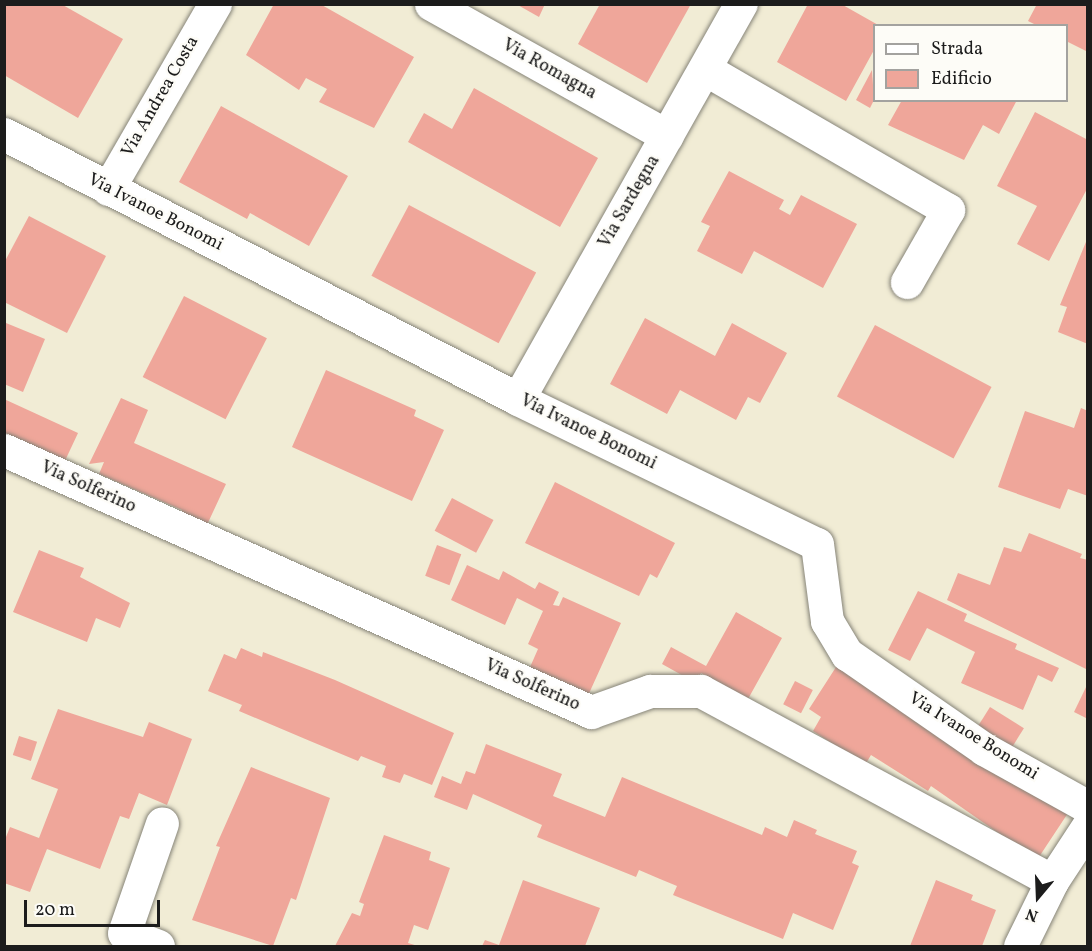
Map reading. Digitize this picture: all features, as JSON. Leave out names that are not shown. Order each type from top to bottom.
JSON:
[{"type":"street","name":"Via Andrea Costa","points":[[108,189],[215,4]]},
{"type":"street","name":"Via Romagna","points":[[431,4],[667,136]]},
{"type":"street","name":"Via Sardegna","points":[[518,399],[741,4]]},
{"type":"street","points":[[705,69],[948,210],[907,282]]},
{"type":"street","name":"Via Ivanoe Bonomi","points":[[4,134],[518,399],[817,544],[826,621],[847,654],[984,749],[1088,807]]},
{"type":"street","name":"Via Solferino","points":[[4,450],[591,712],[650,691],[701,691],[1052,881]]},
{"type":"street","points":[[158,946],[124,933],[162,823]]},
{"type":"street","points":[[1020,946],[1052,881],[1085,838]]},
{"type":"building","points":[[4,4],[61,4],[123,39],[78,118],[4,75]]},
{"type":"building","points":[[274,4],[320,4],[414,57],[374,128],[319,102],[327,89],[306,78],[299,90],[246,55]]},
{"type":"building","points":[[516,4],[545,4],[539,17]]},
{"type":"building","points":[[600,4],[691,4],[647,83],[578,44]]},
{"type":"building","points":[[808,4],[841,4],[876,24],[873,24],[873,52],[846,101],[777,62]]},
{"type":"building","points":[[1037,4],[1088,4],[1088,52],[1068,42],[1068,24],[1034,24],[1028,21]]},
{"type":"building","points":[[872,70],[873,102],[870,108],[856,100]]},
{"type":"building","points":[[474,88],[598,158],[560,227],[408,142],[424,113],[452,129]]},
{"type":"building","points":[[901,102],[1016,102],[999,134],[983,125],[964,160],[888,125]]},
{"type":"building","points":[[221,106],[348,176],[309,246],[250,213],[247,219],[179,182]]},
{"type":"building","points":[[1035,112],[1088,140],[1088,187],[1049,261],[1017,244],[1037,206],[997,186]]},
{"type":"building","points":[[729,171],[784,200],[779,209],[790,215],[801,195],[857,224],[823,288],[754,251],[742,274],[697,251],[710,226],[701,222]]},
{"type":"building","points":[[409,205],[536,273],[499,343],[371,276]]},
{"type":"building","points":[[29,216],[106,256],[67,333],[4,302],[4,263]]},
{"type":"building","points":[[1088,237],[1088,344],[1058,332],[1067,307],[1060,305]]},
{"type":"building","points":[[184,296],[267,338],[226,419],[143,377]]},
{"type":"building","points":[[645,318],[715,356],[732,323],[787,353],[760,403],[748,397],[736,420],[680,390],[667,414],[610,384]]},
{"type":"building","points":[[6,323],[45,339],[23,392],[4,384]]},
{"type":"building","points":[[875,325],[992,387],[954,458],[837,397]]},
{"type":"building","points":[[326,370],[416,410],[414,416],[444,430],[412,501],[292,447]]},
{"type":"building","points":[[121,398],[148,410],[134,443],[226,484],[206,527],[180,514],[182,510],[99,474],[104,462],[89,464]]},
{"type":"building","points":[[4,399],[78,433],[63,465],[4,439]]},
{"type":"building","points":[[1081,408],[1088,411],[1088,496],[1068,489],[1060,509],[998,487],[1025,411],[1074,428]]},
{"type":"building","points":[[555,482],[675,543],[657,578],[650,574],[639,596],[525,543]]},
{"type":"building","points":[[452,498],[493,520],[476,553],[435,531]]},
{"type":"building","points":[[1029,533],[1082,554],[1080,558],[1088,560],[1088,670],[947,600],[958,573],[990,585],[1004,547],[1021,552]]},
{"type":"building","points":[[437,545],[461,554],[449,585],[425,576]]},
{"type":"building","points":[[39,550],[84,568],[80,577],[130,603],[120,628],[96,618],[87,642],[13,612]]},
{"type":"building","points":[[467,565],[499,580],[503,571],[535,589],[539,582],[559,592],[553,605],[559,606],[563,597],[621,623],[586,700],[527,674],[538,649],[528,644],[543,611],[517,598],[505,625],[451,600]]},
{"type":"building","points":[[918,591],[967,614],[964,621],[1017,644],[1015,649],[1059,668],[1052,682],[1038,675],[1023,710],[961,683],[975,652],[927,628],[910,661],[888,650]]},
{"type":"building","points":[[736,612],[782,638],[748,699],[701,673],[696,683],[662,664],[671,647],[706,666]]},
{"type":"building","points":[[241,648],[262,657],[263,652],[335,680],[454,733],[432,785],[404,774],[400,783],[382,777],[386,766],[361,756],[358,761],[310,741],[239,711],[242,705],[208,691],[224,654],[236,659]]},
{"type":"building","points":[[838,664],[1070,810],[1037,860],[931,786],[928,791],[871,755],[865,765],[813,731],[821,717],[809,709]]},
{"type":"building","points":[[795,681],[813,690],[801,713],[783,704]]},
{"type":"building","points":[[1088,683],[1088,719],[1074,712]]},
{"type":"building","points":[[990,707],[1024,728],[1009,753],[975,732]]},
{"type":"building","points":[[58,709],[143,737],[149,722],[192,739],[167,805],[139,793],[129,819],[120,816],[100,869],[47,849],[30,892],[4,883],[4,842],[10,827],[39,838],[58,789],[31,779]]},
{"type":"building","points":[[19,736],[37,742],[31,761],[13,755]]},
{"type":"building","points":[[486,744],[562,774],[553,796],[605,817],[622,777],[762,835],[765,827],[787,837],[794,820],[817,830],[815,834],[857,851],[852,863],[859,866],[833,930],[793,913],[783,939],[673,895],[677,886],[639,870],[636,877],[537,837],[542,825],[473,794],[467,810],[434,797],[442,776],[461,784],[466,771],[475,774]]},
{"type":"building","points":[[251,767],[330,798],[296,900],[291,898],[273,946],[192,920],[220,847],[216,846]]},
{"type":"building","points":[[384,835],[431,852],[429,860],[450,868],[428,930],[414,925],[408,943],[418,946],[335,946],[352,913],[360,916],[364,904],[359,902]]},
{"type":"building","points":[[523,880],[600,908],[585,946],[482,946],[485,940],[499,945]]},
{"type":"building","points":[[936,880],[973,895],[971,900],[996,910],[982,946],[910,946]]}]
